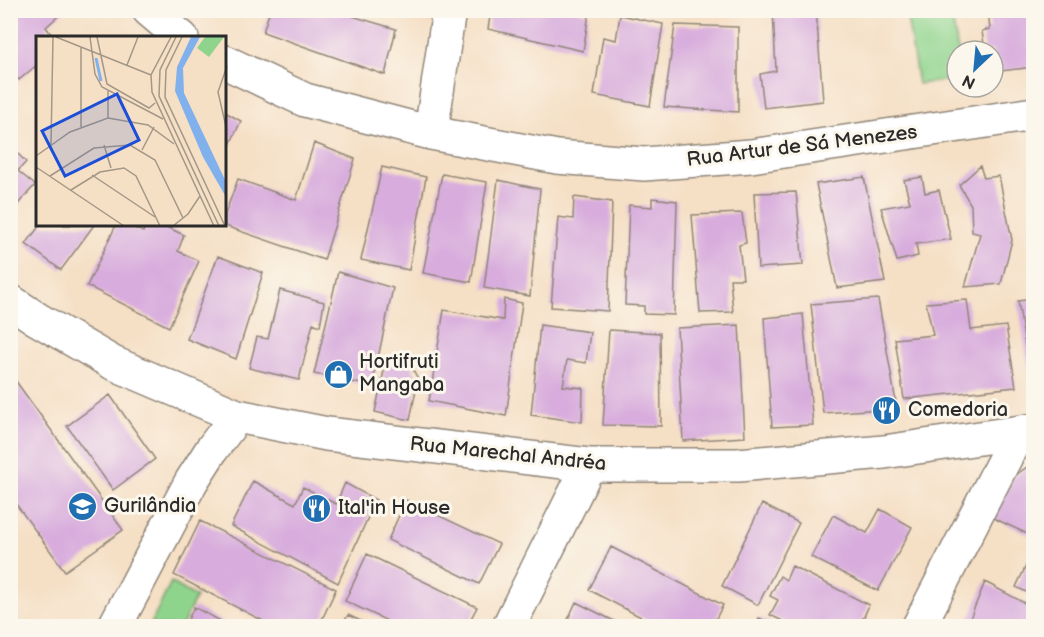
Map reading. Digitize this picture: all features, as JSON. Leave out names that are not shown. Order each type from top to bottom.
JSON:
[{"type":"street","points":[[149,10],[180,36]]},
{"type":"street","points":[[431,134],[449,10]]},
{"type":"street","name":"Rua Artur de Sá Menezes","points":[[226,62],[305,100],[431,134],[557,157],[644,164],[751,156],[1034,114]]},
{"type":"street","name":"Rua Marechal Andréa","points":[[10,301],[113,363],[237,416],[327,434],[589,465],[738,465],[884,453],[1026,432]]},
{"type":"street","points":[[115,627],[192,482],[212,449],[237,416]]},
{"type":"street","points":[[919,627],[1026,432]]},
{"type":"street","points":[[509,627],[589,465]]},
{"type":"green space","points":[[906,11],[951,11],[956,39],[945,39],[945,81],[918,84]]},
{"type":"green space","points":[[171,582],[196,597],[182,626],[150,626]]},
{"type":"building","points":[[10,10],[65,10],[46,27],[53,36],[36,36],[36,66],[19,80],[10,69]]},
{"type":"building","points":[[270,10],[353,10],[352,16],[396,29],[385,75],[263,32]]},
{"type":"building","points":[[491,10],[575,10],[589,14],[583,51],[488,29]]},
{"type":"building","points":[[773,10],[816,10],[823,101],[764,108],[760,74],[776,71]]},
{"type":"building","points":[[988,10],[1034,10],[1034,67],[1005,71],[1005,39],[983,39],[982,31],[990,29]]},
{"type":"building","points":[[620,15],[663,24],[650,106],[594,95],[603,37],[616,40]]},
{"type":"building","points":[[675,25],[738,27],[738,112],[664,107]]},
{"type":"building","points":[[226,113],[241,121],[226,153]]},
{"type":"building","points":[[314,143],[355,159],[324,260],[225,226],[226,211],[238,179],[296,200]]},
{"type":"building","points":[[10,146],[26,162],[18,171],[35,185],[10,213]]},
{"type":"building","points":[[980,166],[984,178],[999,176],[1012,240],[1001,284],[965,287],[980,234],[972,232],[971,205],[959,185]]},
{"type":"building","points":[[382,167],[426,177],[409,270],[361,260]]},
{"type":"building","points":[[442,174],[487,182],[471,282],[423,273]]},
{"type":"building","points":[[864,177],[885,282],[837,288],[816,184]]},
{"type":"building","points":[[922,177],[925,193],[939,190],[951,239],[916,244],[918,256],[897,261],[881,208],[910,203],[904,180]]},
{"type":"building","points":[[498,180],[540,189],[530,296],[484,288]]},
{"type":"building","points":[[796,192],[803,265],[758,268],[754,193]]},
{"type":"building","points":[[574,197],[612,202],[608,311],[551,307],[558,217],[573,219]]},
{"type":"building","points":[[652,198],[677,201],[674,315],[644,314],[644,306],[625,305],[629,205],[652,207]]},
{"type":"building","points":[[742,213],[746,243],[739,245],[743,279],[730,279],[733,312],[700,313],[692,215]]},
{"type":"building","points":[[39,226],[93,226],[61,270],[26,244]]},
{"type":"building","points":[[116,226],[130,226],[143,232],[146,226],[164,226],[184,235],[178,251],[199,261],[169,327],[87,286]]},
{"type":"building","points":[[218,256],[263,273],[236,359],[187,339]]},
{"type":"building","points":[[338,272],[393,288],[372,386],[314,374]]},
{"type":"building","points":[[280,290],[324,302],[320,326],[313,323],[299,380],[249,368],[257,337],[268,339]]},
{"type":"building","points":[[504,299],[522,303],[506,416],[429,401],[444,310],[503,320]]},
{"type":"building","points":[[878,299],[897,408],[823,413],[811,304]]},
{"type":"building","points":[[1034,299],[1034,377],[1030,377],[1018,301]]},
{"type":"building","points":[[967,300],[971,330],[1006,326],[1016,387],[904,399],[895,339],[933,335],[926,303]]},
{"type":"building","points":[[803,314],[813,425],[772,427],[764,318]]},
{"type":"building","points":[[540,325],[590,332],[586,363],[567,360],[563,386],[583,388],[582,422],[531,415]]},
{"type":"building","points":[[739,325],[745,437],[683,441],[677,328]]},
{"type":"building","points":[[609,330],[660,333],[661,426],[603,425]]},
{"type":"building","points":[[387,357],[410,364],[418,379],[410,420],[375,412]]},
{"type":"building","points":[[10,373],[123,530],[65,571],[10,496]]},
{"type":"building","points":[[110,395],[155,459],[113,490],[67,426]]},
{"type":"building","points":[[1034,462],[1034,537],[993,518],[1013,477]]},
{"type":"building","points":[[253,481],[295,504],[303,487],[336,504],[345,483],[376,500],[338,583],[231,526]]},
{"type":"building","points":[[406,500],[499,544],[479,584],[388,540]]},
{"type":"building","points":[[762,504],[799,523],[758,605],[722,586]]},
{"type":"building","points":[[880,509],[912,527],[878,591],[811,557],[833,515],[867,533]]},
{"type":"building","points":[[200,521],[336,589],[319,626],[273,626],[174,575]]},
{"type":"building","points":[[611,547],[723,605],[712,626],[658,626],[589,590]]},
{"type":"building","points":[[1034,549],[1034,596],[1016,587]]},
{"type":"building","points":[[367,554],[477,607],[467,626],[398,626],[345,601]]},
{"type":"building","points":[[792,566],[869,605],[863,619],[871,623],[870,626],[793,626],[770,615],[778,600],[770,596],[780,576],[786,580]]},
{"type":"building","points":[[985,582],[1034,608],[1034,626],[975,626],[968,623]]},
{"type":"building","points":[[576,602],[624,626],[565,626]]},
{"type":"building","points":[[194,607],[230,626],[185,626]]},
{"type":"building","points":[[348,615],[371,626],[342,626]]},
{"type":"building","points":[[759,618],[776,626],[755,626]]},
{"type":"place","name":"Hortifruti Mangaba","points":[[338,374]]},
{"type":"place","name":"Comedoria","points":[[887,410]]},
{"type":"place","name":"Gurilândia","points":[[83,506]]},
{"type":"place","name":"Ital'in House","points":[[317,508]]}]
